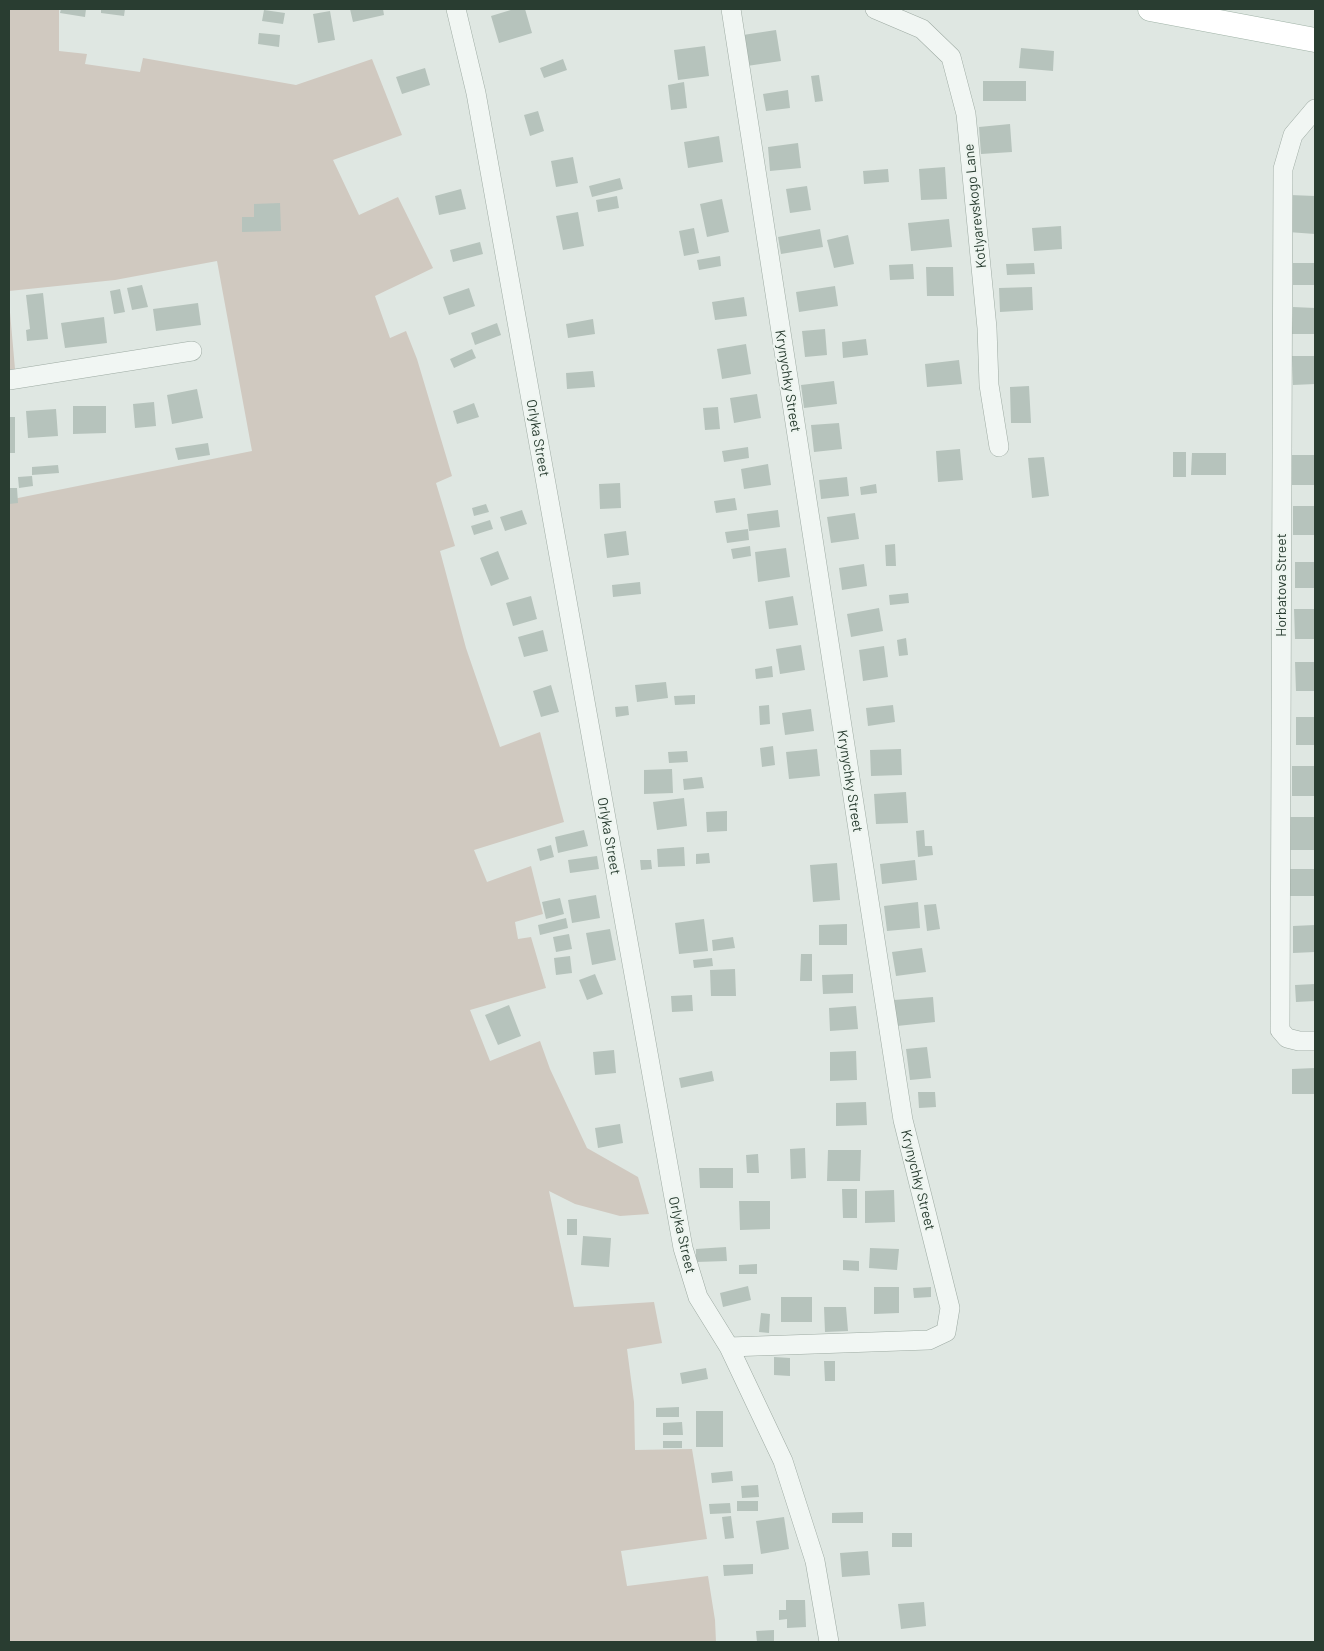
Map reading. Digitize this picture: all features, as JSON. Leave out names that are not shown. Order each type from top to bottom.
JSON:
[{"type":"main road","points":[[1150,9],[1315,40]]},
{"type":"street","name":"Orlyka Street","points":[[456,9],[476,93],[683,1248],[698,1297],[729,1346],[783,1461],[815,1561],[829,1642]]},
{"type":"street","name":"Krynychky Street","points":[[729,1346],[929,1340],[946,1332],[950,1308],[903,1120],[731,9]]},
{"type":"street","name":"Kotlyarevskogo Lane","points":[[875,9],[922,29],[951,57],[966,114],[987,328],[989,384],[999,447]]},
{"type":"street","name":"Horbatova Street","points":[[1315,109],[1293,135],[1283,169],[1280,1030],[1287,1038],[1299,1041],[1315,1041]]},
{"type":"street","points":[[9,380],[192,351]]},
{"type":"shaded area","points":[[9,9],[59,9],[59,51],[87,54],[85,64],[140,72],[143,58],[296,85],[372,59],[402,135],[333,160],[359,215],[398,197],[433,268],[375,296],[390,338],[406,331],[417,359],[452,476],[436,483],[455,546],[440,551],[466,648],[500,747],[540,732],[564,822],[474,850],[487,882],[531,866],[543,914],[515,922],[518,939],[531,937],[546,988],[470,1010],[490,1061],[540,1041],[550,1069],[587,1148],[638,1177],[649,1214],[620,1216],[575,1204],[549,1191],[574,1307],[654,1302],[662,1343],[627,1349],[634,1402],[635,1450],[692,1449],[707,1539],[621,1551],[627,1586],[708,1576],[715,1620],[716,1642],[9,1642],[9,499],[252,451],[217,261],[115,280],[9,291]]},
{"type":"shaded area","points":[[9,301],[15,369],[9,370]]},
{"type":"building","points":[[61,9],[86,9],[85,17],[60,13]]},
{"type":"building","points":[[101,9],[125,9],[124,16],[101,13]]},
{"type":"building","points":[[350,9],[383,9],[384,15],[353,22]]},
{"type":"building","points":[[514,9],[525,9],[532,33],[499,43],[491,16]]},
{"type":"building","points":[[264,10],[285,13],[283,24],[262,21]]},
{"type":"building","points":[[330,11],[335,40],[318,43],[313,14]]},
{"type":"building","points":[[776,30],[781,61],[747,66],[743,35]]},
{"type":"building","points":[[259,33],[280,35],[279,47],[258,44]]},
{"type":"building","points":[[705,46],[709,76],[678,80],[674,50]]},
{"type":"building","points":[[1021,48],[1054,51],[1053,71],[1019,68]]},
{"type":"building","points":[[563,59],[567,70],[544,78],[540,68]]},
{"type":"building","points":[[425,68],[430,85],[402,94],[396,77]]},
{"type":"building","points":[[819,75],[823,101],[815,102],[811,76]]},
{"type":"building","points":[[983,81],[1026,81],[1026,101],[983,101]]},
{"type":"building","points":[[684,82],[687,108],[671,110],[668,85]]},
{"type":"building","points":[[788,90],[790,108],[766,111],[763,94]]},
{"type":"building","points":[[538,111],[544,131],[530,136],[524,115]]},
{"type":"building","points":[[1010,124],[1012,152],[981,154],[979,127]]},
{"type":"building","points":[[719,136],[723,162],[688,168],[684,142]]},
{"type":"building","points":[[798,143],[801,168],[770,171],[768,147]]},
{"type":"building","points":[[573,157],[578,183],[556,187],[551,161]]},
{"type":"building","points":[[945,167],[947,199],[921,200],[919,169]]},
{"type":"building","points":[[888,169],[889,182],[864,184],[863,171]]},
{"type":"building","points":[[620,178],[623,189],[592,197],[589,186]]},
{"type":"building","points":[[807,186],[811,210],[790,213],[786,189]]},
{"type":"building","points":[[461,189],[466,209],[439,215],[435,196]]},
{"type":"building","points":[[1290,195],[1315,196],[1315,234],[1288,232]]},
{"type":"building","points":[[617,196],[619,208],[598,212],[596,200]]},
{"type":"building","points":[[722,199],[729,232],[707,237],[700,204]]},
{"type":"building","points":[[280,203],[281,231],[242,232],[242,217],[254,217],[254,204]]},
{"type":"building","points":[[578,212],[584,246],[563,250],[556,216]]},
{"type":"building","points":[[949,219],[952,247],[911,251],[908,223]]},
{"type":"building","points":[[1061,226],[1062,249],[1034,251],[1032,228]]},
{"type":"building","points":[[694,228],[699,253],[684,256],[679,231]]},
{"type":"building","points":[[820,229],[823,247],[781,254],[778,237]]},
{"type":"building","points":[[848,235],[854,264],[834,268],[827,240]]},
{"type":"building","points":[[480,242],[483,254],[453,262],[450,250]]},
{"type":"building","points":[[720,256],[721,266],[699,270],[697,260]]},
{"type":"building","points":[[1034,263],[1035,274],[1007,275],[1006,264]]},
{"type":"building","points":[[1293,263],[1315,263],[1315,285],[1293,285]]},
{"type":"building","points":[[913,264],[914,279],[890,280],[889,265]]},
{"type":"building","points":[[926,267],[953,267],[954,296],[927,296]]},
{"type":"building","points":[[142,285],[148,307],[132,310],[127,288]]},
{"type":"building","points":[[835,286],[838,306],[799,312],[796,292]]},
{"type":"building","points":[[1032,287],[1033,310],[1000,312],[999,288]]},
{"type":"building","points":[[469,288],[475,306],[449,315],[443,297]]},
{"type":"building","points":[[120,289],[125,312],[114,314],[110,291]]},
{"type":"building","points":[[43,293],[48,339],[27,341],[26,330],[30,329],[26,295]]},
{"type":"building","points":[[744,297],[747,316],[715,320],[712,302]]},
{"type":"building","points":[[198,303],[201,325],[156,331],[153,309]]},
{"type":"building","points":[[1293,307],[1315,308],[1315,334],[1292,334]]},
{"type":"building","points":[[104,317],[107,343],[65,348],[61,323]]},
{"type":"building","points":[[593,319],[595,334],[568,338],[566,324]]},
{"type":"building","points":[[497,323],[501,335],[475,345],[471,333]]},
{"type":"building","points":[[825,329],[827,355],[805,357],[802,331]]},
{"type":"building","points":[[866,339],[868,355],[843,358],[842,342]]},
{"type":"building","points":[[746,344],[751,374],[722,379],[717,349]]},
{"type":"building","points":[[472,349],[476,358],[454,368],[450,359]]},
{"type":"building","points":[[1292,356],[1315,356],[1315,384],[1293,385]]},
{"type":"building","points":[[959,360],[962,384],[927,387],[925,364]]},
{"type":"building","points":[[593,371],[595,387],[567,389],[566,373]]},
{"type":"building","points":[[834,381],[837,404],[804,408],[801,385]]},
{"type":"building","points":[[1029,386],[1031,423],[1011,423],[1010,387]]},
{"type":"building","points":[[197,389],[203,418],[172,424],[167,395]]},
{"type":"building","points":[[757,394],[761,418],[734,423],[730,398]]},
{"type":"building","points":[[154,402],[156,426],[135,428],[133,404]]},
{"type":"building","points":[[474,403],[479,417],[457,424],[453,411]]},
{"type":"building","points":[[73,406],[106,406],[106,433],[73,434]]},
{"type":"building","points":[[718,407],[720,429],[705,430],[703,408]]},
{"type":"building","points":[[56,409],[58,436],[28,438],[26,411]]},
{"type":"building","points":[[9,417],[15,417],[15,453],[9,453]]},
{"type":"building","points":[[839,423],[842,449],[814,452],[811,425]]},
{"type":"building","points":[[208,443],[210,455],[178,460],[175,448]]},
{"type":"building","points":[[748,447],[749,458],[724,462],[722,451]]},
{"type":"building","points":[[960,449],[963,480],[938,482],[936,451]]},
{"type":"building","points":[[1173,452],[1186,452],[1186,477],[1173,477]]},
{"type":"building","points":[[1192,453],[1226,453],[1226,475],[1191,475]]},
{"type":"building","points":[[1292,455],[1315,455],[1315,485],[1292,485]]},
{"type":"building","points":[[1044,457],[1049,496],[1032,498],[1028,458]]},
{"type":"building","points":[[768,464],[771,485],[744,489],[741,469]]},
{"type":"building","points":[[58,465],[59,473],[32,475],[32,467]]},
{"type":"building","points":[[32,476],[33,486],[19,488],[18,477]]},
{"type":"building","points":[[847,477],[849,496],[821,499],[819,480]]},
{"type":"building","points":[[620,483],[621,508],[600,509],[599,484]]},
{"type":"building","points":[[876,484],[877,493],[861,495],[860,487]]},
{"type":"building","points":[[9,488],[17,488],[18,503],[9,504]]},
{"type":"building","points":[[735,498],[737,510],[716,513],[714,501]]},
{"type":"building","points":[[486,504],[489,512],[474,516],[472,508]]},
{"type":"building","points":[[1293,506],[1315,506],[1315,535],[1293,535]]},
{"type":"building","points":[[522,510],[527,524],[505,531],[500,517]]},
{"type":"building","points":[[778,510],[780,527],[749,531],[747,514]]},
{"type":"building","points":[[855,513],[859,539],[831,543],[827,517]]},
{"type":"building","points":[[490,520],[493,529],[474,535],[471,526]]},
{"type":"building","points":[[748,529],[749,540],[727,543],[725,532]]},
{"type":"building","points":[[626,531],[629,555],[607,558],[604,534]]},
{"type":"building","points":[[895,544],[896,566],[886,566],[885,545]]},
{"type":"building","points":[[750,546],[751,556],[733,559],[731,549]]},
{"type":"building","points":[[786,548],[790,577],[758,582],[755,552]]},
{"type":"building","points":[[498,551],[509,579],[491,586],[480,558]]},
{"type":"building","points":[[1295,562],[1315,562],[1315,588],[1295,588]]},
{"type":"building","points":[[864,564],[867,586],[842,590],[839,568]]},
{"type":"building","points":[[640,582],[641,594],[613,597],[612,585]]},
{"type":"building","points":[[908,593],[909,603],[890,605],[889,595]]},
{"type":"building","points":[[531,596],[537,619],[513,626],[506,603]]},
{"type":"building","points":[[793,596],[798,625],[769,629],[765,601]]},
{"type":"building","points":[[879,608],[883,631],[851,637],[847,614]]},
{"type":"building","points":[[1294,609],[1315,609],[1315,639],[1295,639]]},
{"type":"building","points":[[543,630],[548,651],[524,657],[518,637]]},
{"type":"building","points":[[906,638],[908,655],[899,656],[897,640]]},
{"type":"building","points":[[801,645],[805,670],[780,674],[776,649]]},
{"type":"building","points":[[884,646],[888,677],[863,681],[859,650]]},
{"type":"building","points":[[1295,662],[1315,662],[1315,691],[1296,691]]},
{"type":"building","points":[[772,666],[773,677],[756,679],[755,669]]},
{"type":"building","points":[[666,682],[668,698],[637,702],[635,685]]},
{"type":"building","points":[[551,685],[559,712],[541,717],[533,691]]},
{"type":"building","points":[[695,695],[695,704],[675,705],[674,696]]},
{"type":"building","points":[[769,705],[770,724],[760,725],[759,706]]},
{"type":"building","points":[[893,705],[895,722],[868,726],[866,708]]},
{"type":"building","points":[[628,706],[629,715],[616,717],[615,707]]},
{"type":"building","points":[[811,709],[814,731],[785,735],[782,713]]},
{"type":"building","points":[[1296,717],[1315,717],[1315,745],[1296,745]]},
{"type":"building","points":[[773,746],[775,765],[762,767],[760,748]]},
{"type":"building","points":[[817,749],[820,776],[789,779],[786,752]]},
{"type":"building","points":[[901,749],[902,775],[871,776],[870,750]]},
{"type":"building","points":[[687,751],[688,762],[669,763],[668,752]]},
{"type":"building","points":[[1292,766],[1315,766],[1315,796],[1292,796]]},
{"type":"building","points":[[672,769],[673,793],[644,794],[644,770]]},
{"type":"building","points":[[702,777],[704,788],[684,790],[683,779]]},
{"type":"building","points":[[906,792],[908,823],[876,824],[874,794]]},
{"type":"building","points":[[684,798],[687,826],[657,830],[653,802]]},
{"type":"building","points":[[727,811],[727,831],[707,832],[706,812]]},
{"type":"building","points":[[1289,817],[1315,817],[1315,850],[1289,850]]},
{"type":"building","points":[[584,830],[588,846],[558,853],[555,837]]},
{"type":"building","points":[[924,830],[925,846],[932,846],[933,855],[918,857],[916,831]]},
{"type":"building","points":[[551,845],[554,857],[540,861],[537,849]]},
{"type":"building","points":[[684,847],[685,866],[658,867],[657,849]]},
{"type":"building","points":[[709,853],[710,863],[696,864],[696,854]]},
{"type":"building","points":[[597,856],[599,869],[570,873],[568,860]]},
{"type":"building","points":[[640,860],[651,860],[652,869],[641,870]]},
{"type":"building","points":[[915,860],[917,880],[882,884],[880,864]]},
{"type":"building","points":[[837,863],[840,900],[813,902],[810,865]]},
{"type":"building","points":[[1289,869],[1315,869],[1315,896],[1290,896]]},
{"type":"building","points":[[596,895],[600,918],[572,923],[568,900]]},
{"type":"building","points":[[560,898],[564,914],[546,919],[542,902]]},
{"type":"building","points":[[918,902],[920,928],[887,931],[884,906]]},
{"type":"building","points":[[936,904],[940,929],[927,931],[924,905]]},
{"type":"building","points":[[566,918],[568,928],[540,935],[538,925]]},
{"type":"building","points":[[704,919],[708,951],[679,954],[675,923]]},
{"type":"building","points":[[847,924],[847,945],[819,945],[819,925]]},
{"type":"building","points":[[1315,925],[1315,952],[1293,953],[1293,926]]},
{"type":"building","points":[[610,929],[616,960],[592,965],[586,933]]},
{"type":"building","points":[[569,934],[572,949],[556,952],[553,937]]},
{"type":"building","points":[[733,937],[735,948],[713,951],[712,940]]},
{"type":"building","points":[[922,948],[926,972],[896,976],[892,952]]},
{"type":"building","points":[[801,954],[812,954],[812,981],[800,981]]},
{"type":"building","points":[[570,956],[572,973],[556,975],[554,958]]},
{"type":"building","points":[[712,958],[713,966],[694,968],[693,960]]},
{"type":"building","points":[[735,969],[736,996],[711,996],[710,970]]},
{"type":"building","points":[[595,974],[603,994],[587,1000],[579,980]]},
{"type":"building","points":[[853,974],[853,993],[823,994],[822,975]]},
{"type":"building","points":[[1315,984],[1315,1001],[1296,1002],[1295,985]]},
{"type":"building","points":[[692,995],[693,1011],[672,1012],[671,996]]},
{"type":"building","points":[[933,997],[935,1022],[897,1026],[894,1000]]},
{"type":"building","points":[[509,1005],[521,1036],[498,1045],[485,1015]]},
{"type":"building","points":[[856,1006],[858,1029],[830,1031],[829,1008]]},
{"type":"building","points":[[927,1047],[931,1078],[910,1080],[906,1049]]},
{"type":"building","points":[[614,1050],[616,1073],[595,1075],[593,1052]]},
{"type":"building","points":[[856,1051],[857,1080],[830,1081],[830,1052]]},
{"type":"building","points":[[1315,1068],[1315,1094],[1292,1094],[1292,1069]]},
{"type":"building","points":[[712,1071],[714,1081],[681,1088],[679,1078]]},
{"type":"building","points":[[918,1092],[935,1092],[936,1107],[919,1108]]},
{"type":"building","points":[[866,1102],[867,1125],[836,1126],[836,1103]]},
{"type":"building","points":[[620,1124],[623,1143],[598,1148],[595,1128]]},
{"type":"building","points":[[805,1148],[806,1178],[791,1179],[790,1149]]},
{"type":"building","points":[[828,1150],[861,1150],[860,1181],[827,1181]]},
{"type":"building","points":[[758,1154],[759,1173],[747,1173],[746,1155]]},
{"type":"building","points":[[699,1168],[733,1168],[733,1188],[700,1188]]},
{"type":"building","points":[[842,1189],[857,1189],[857,1218],[843,1218]]},
{"type":"building","points":[[894,1190],[895,1222],[865,1223],[865,1191]]},
{"type":"building","points":[[739,1201],[770,1201],[770,1229],[740,1230]]},
{"type":"building","points":[[567,1219],[577,1219],[577,1235],[567,1235]]},
{"type":"building","points":[[583,1236],[611,1238],[609,1267],[581,1265]]},
{"type":"building","points":[[726,1247],[727,1261],[696,1262],[696,1249]]},
{"type":"building","points":[[870,1248],[899,1249],[897,1270],[869,1268]]},
{"type":"building","points":[[843,1260],[859,1261],[859,1271],[843,1270]]},
{"type":"building","points":[[757,1264],[757,1274],[739,1274],[739,1265]]},
{"type":"building","points":[[748,1286],[751,1300],[723,1307],[720,1293]]},
{"type":"building","points":[[874,1287],[899,1287],[899,1313],[874,1314]]},
{"type":"building","points":[[931,1287],[931,1297],[914,1298],[913,1288]]},
{"type":"building","points":[[781,1297],[812,1297],[812,1322],[781,1322]]},
{"type":"building","points":[[824,1307],[846,1307],[848,1331],[825,1332]]},
{"type":"building","points":[[761,1313],[770,1314],[769,1333],[759,1332]]},
{"type":"building","points":[[774,1357],[790,1358],[790,1376],[774,1375]]},
{"type":"building","points":[[824,1361],[835,1361],[835,1381],[825,1381]]},
{"type":"building","points":[[706,1368],[708,1379],[682,1384],[680,1373]]},
{"type":"building","points":[[679,1407],[679,1417],[656,1417],[656,1408]]},
{"type":"building","points":[[696,1411],[723,1411],[723,1447],[696,1447]]},
{"type":"building","points":[[682,1422],[683,1435],[663,1435],[663,1423]]},
{"type":"building","points":[[663,1441],[682,1441],[682,1448],[663,1448]]},
{"type":"building","points":[[732,1471],[733,1481],[712,1483],[711,1473]]},
{"type":"building","points":[[758,1485],[759,1497],[742,1498],[741,1486]]},
{"type":"building","points":[[737,1501],[758,1501],[758,1511],[737,1511]]},
{"type":"building","points":[[730,1503],[731,1513],[710,1514],[709,1504]]},
{"type":"building","points":[[863,1512],[863,1523],[832,1523],[832,1513]]},
{"type":"building","points":[[731,1516],[734,1538],[725,1539],[722,1517]]},
{"type":"building","points":[[784,1517],[789,1549],[761,1554],[756,1521]]},
{"type":"building","points":[[892,1533],[912,1533],[912,1547],[892,1547]]},
{"type":"building","points":[[868,1551],[870,1575],[842,1577],[840,1553]]},
{"type":"building","points":[[753,1564],[753,1574],[724,1576],[723,1565]]},
{"type":"building","points":[[786,1600],[805,1600],[806,1627],[787,1628],[787,1619],[779,1620],[779,1610],[786,1610]]},
{"type":"building","points":[[924,1602],[926,1626],[901,1629],[898,1604]]},
{"type":"building","points":[[774,1630],[774,1642],[757,1642],[756,1631]]}]
